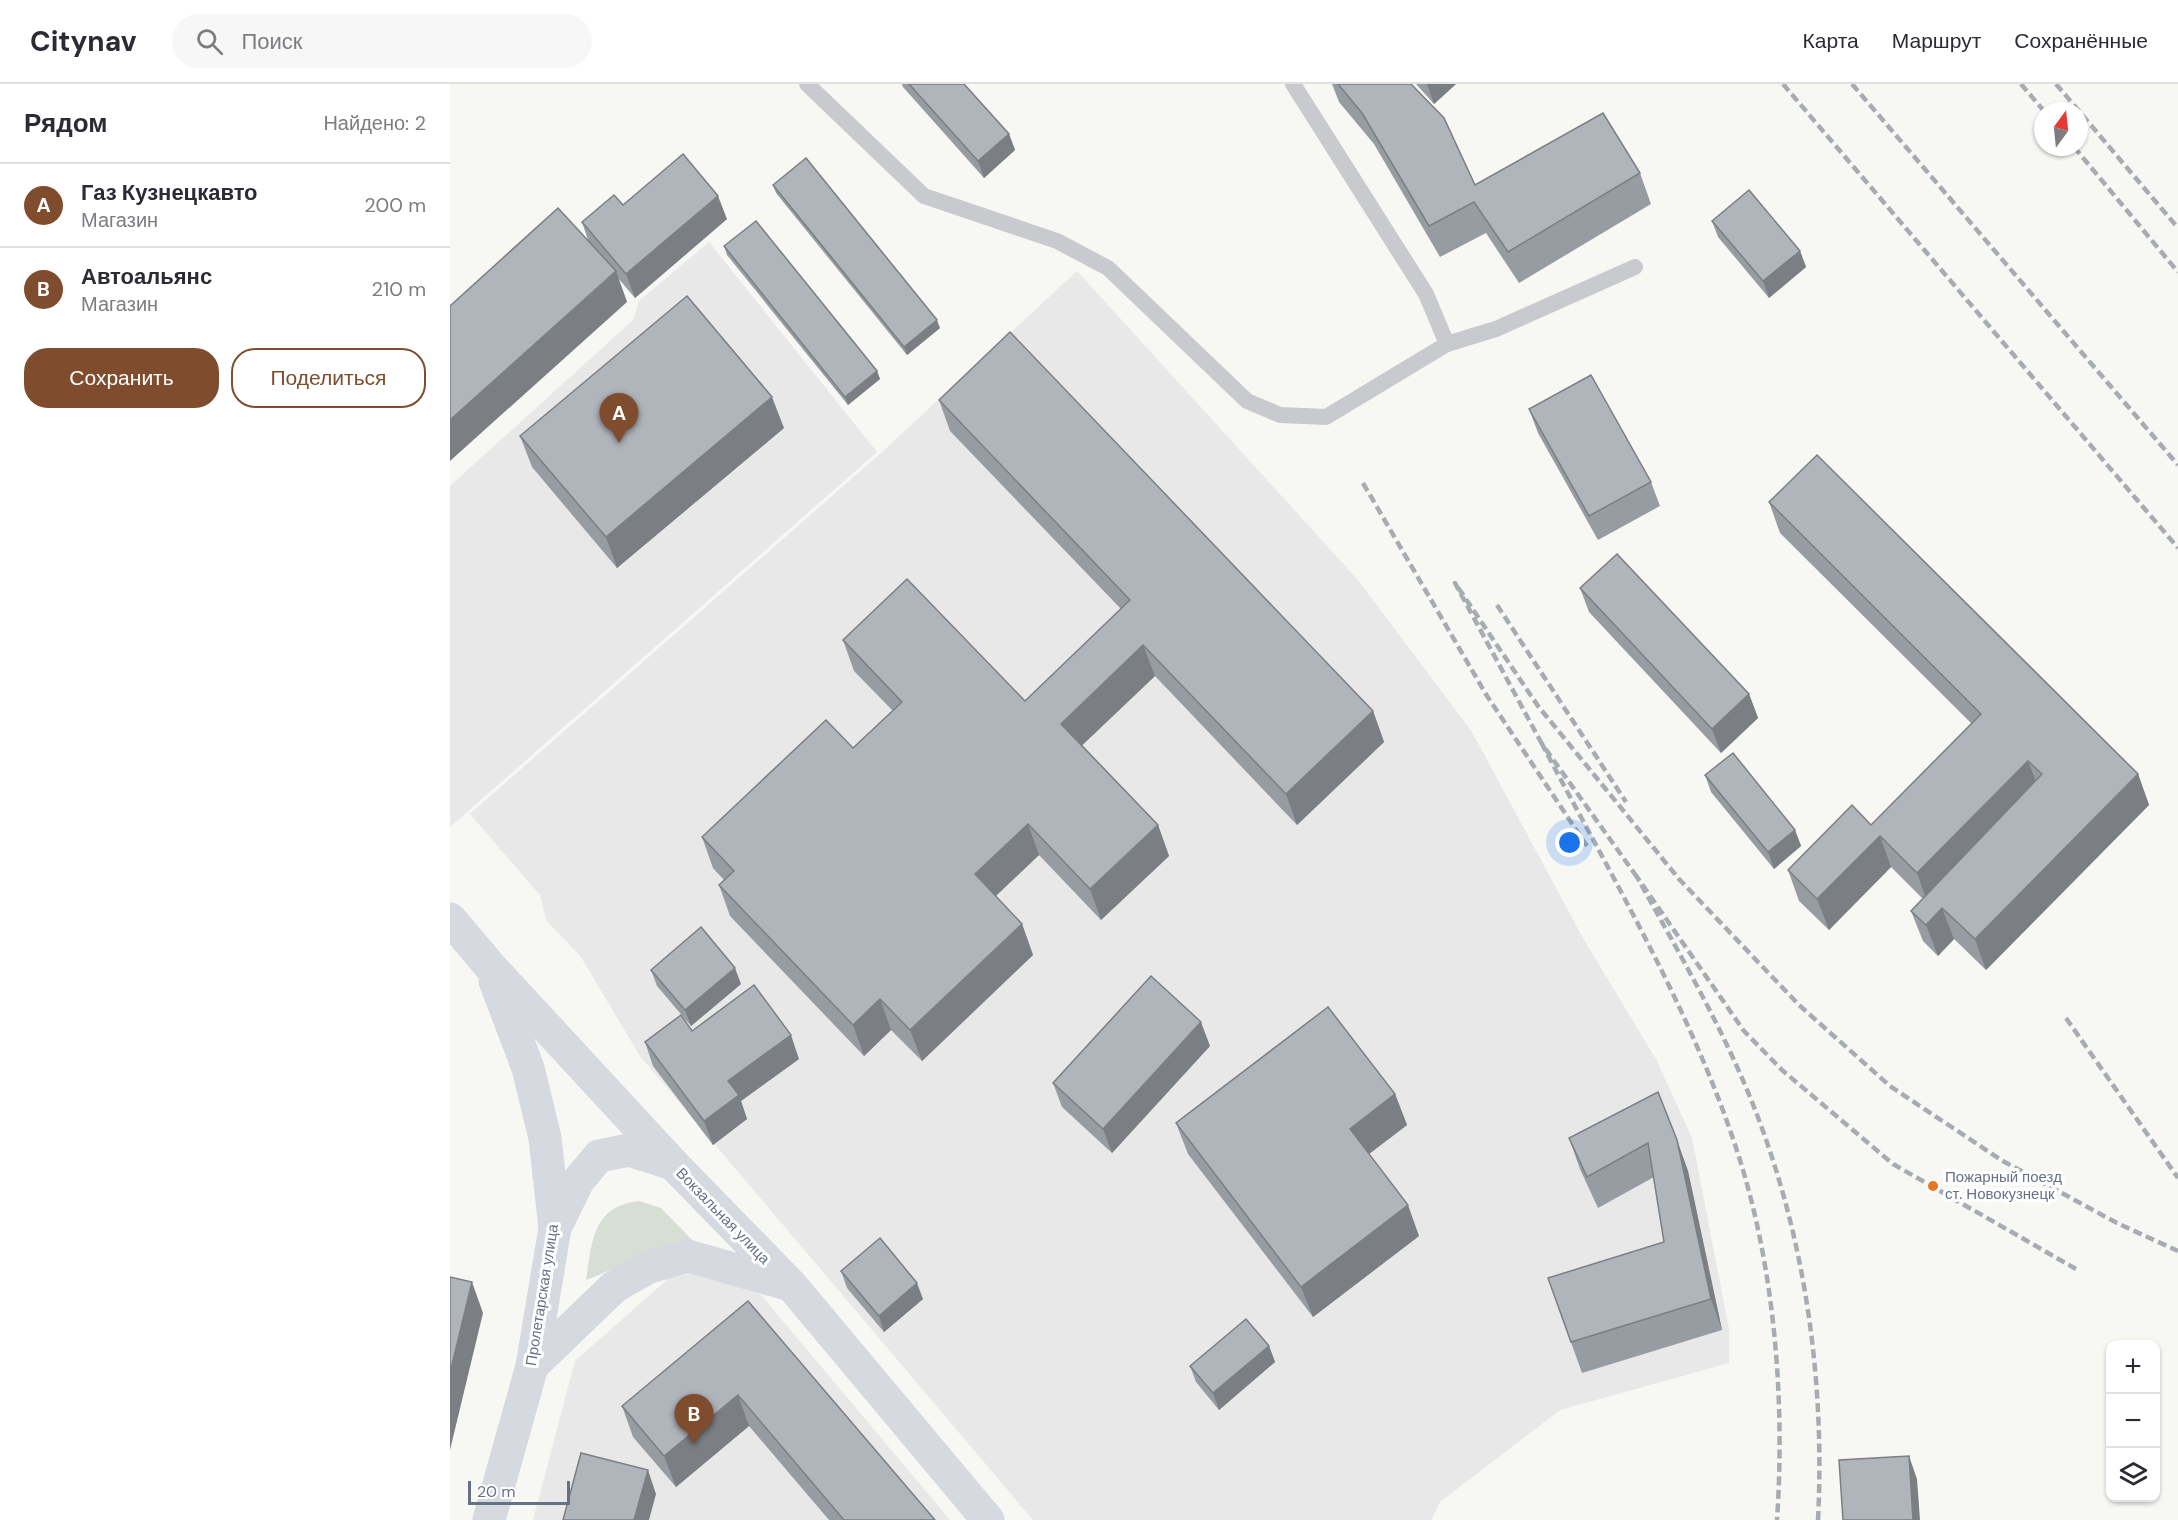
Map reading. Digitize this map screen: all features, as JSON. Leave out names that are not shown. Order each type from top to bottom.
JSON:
[{"type":"main road","name":"Вокзальная улица","points":[[450,919],[489,965],[673,1164],[792,1286],[988,1520]]},
{"type":"main road","name":"Пролетарская улица","points":[[489,965],[528,1068],[545,1137],[555,1228],[532,1366],[489,1520]]},
{"type":"main road","points":[[555,1228],[578,1181],[599,1156],[629,1150],[673,1164]]},
{"type":"main road","points":[[532,1366],[614,1287],[649,1267],[688,1256],[792,1286]]},
{"type":"lane","points":[[807,84],[924,196],[1057,241],[1108,268],[1247,401],[1280,415],[1326,417],[1447,344],[1496,329],[1635,267]]},
{"type":"lane","points":[[1293,84],[1426,294],[1447,344]]},
{"type":"shaded area","points":[[709,242],[877,452],[450,827],[450,486],[633,320],[639,301]]},
{"type":"shaded area","points":[[1077,271],[1357,579],[1472,732],[1584,940],[1657,1061],[1692,1138],[1729,1329],[1729,1363],[1560,1410],[1440,1502],[1431,1520],[1033,1520],[640,1056],[581,957],[546,920],[540,895],[470,814],[881,453]]},
{"type":"shaded area","points":[[639,1201],[661,1208],[696,1244],[650,1254],[586,1280],[593,1239],[604,1218],[612,1210],[624,1204]]},
{"type":"shaded area","points":[[695,1273],[732,1280],[762,1296],[950,1520],[533,1520],[575,1361],[669,1278]]},
{"type":"building","points":[[909,84],[964,84],[1009,134],[978,161]]},
{"type":"building","points":[[1338,84],[1411,84],[1444,118],[1475,185],[1603,113],[1640,173],[1508,252],[1474,202],[1429,226],[1362,113]]},
{"type":"building","points":[[683,154],[718,196],[626,274],[582,222],[614,195],[623,205]]},
{"type":"building","points":[[806,158],[937,320],[904,347],[773,185]]},
{"type":"building","points":[[1749,190],[1800,251],[1763,281],[1712,221]]},
{"type":"building","points":[[558,208],[616,271],[450,420],[450,306]]},
{"type":"building","points":[[756,221],[877,371],[845,397],[724,246]]},
{"type":"building","points":[[687,296],[772,397],[606,537],[520,436]]},
{"type":"building","points":[[1010,332],[1373,711],[1286,794],[1143,645],[1061,724],[1158,825],[1090,889],[1028,824],[975,874],[1022,924],[910,1030],[880,999],[853,1025],[719,885],[734,871],[702,837],[826,720],[853,748],[902,702],[843,640],[907,579],[1025,701],[1130,600],[939,400]]},
{"type":"building","points":[[1591,375],[1651,482],[1589,516],[1529,409]]},
{"type":"building","points":[[1817,455],[2138,774],[1975,939],[1942,908],[1926,925],[1911,911],[2042,774],[2028,761],[1917,873],[1880,836],[1817,899],[1788,870],[1852,805],[1871,825],[1981,714],[1769,502]]},
{"type":"building","points":[[1617,554],[1749,694],[1712,729],[1580,588]]},
{"type":"building","points":[[1733,753],[1795,830],[1768,852],[1705,775]]},
{"type":"building","points":[[701,927],[735,968],[685,1010],[651,970]]},
{"type":"building","points":[[1151,976],[1201,1022],[1103,1129],[1053,1083]]},
{"type":"building","points":[[754,985],[791,1035],[728,1081],[739,1095],[704,1121],[645,1042],[681,1015],[692,1031]]},
{"type":"building","points":[[1328,1007],[1395,1094],[1350,1129],[1408,1205],[1301,1287],[1176,1123]]},
{"type":"building","points":[[1658,1092],[1677,1140],[1711,1299],[1571,1342],[1548,1278],[1664,1242],[1648,1143],[1587,1177],[1569,1138]]},
{"type":"building","points":[[880,1238],[917,1283],[879,1316],[841,1271]]},
{"type":"building","points":[[450,1277],[472,1282],[450,1373]]},
{"type":"building","points":[[748,1301],[935,1520],[844,1520],[738,1395],[664,1456],[622,1406]]},
{"type":"building","points":[[1246,1319],[1269,1346],[1213,1393],[1190,1366]]},
{"type":"building","points":[[581,1453],[648,1470],[634,1520],[563,1520]]},
{"type":"building","points":[[1909,1456],[1913,1520],[1843,1520],[1839,1460]]},
{"type":"railway","points":[[1783,84],[2178,548]]},
{"type":"railway","points":[[1852,84],[2178,465]]},
{"type":"railway","points":[[2021,84],[2036,102]]},
{"type":"railway","points":[[2056,84],[2178,228]]},
{"type":"railway","points":[[2081,156],[2178,272]]},
{"type":"railway","points":[[1363,483],[1487,696],[1587,846]]},
{"type":"railway","points":[[1542,744],[1455,583],[1538,706],[1679,879],[1799,1005],[1890,1086],[2001,1160],[2117,1223],[2178,1251]]},
{"type":"railway","points":[[1497,605],[1626,802]]},
{"type":"railway","points":[[1637,877],[1542,744],[1650,946],[1675,998],[1699,1050],[1739,1157],[1761,1245],[1775,1337],[1780,1429],[1777,1520]]},
{"type":"railway","points":[[1818,1520],[1818,1402],[1812,1343],[1804,1284],[1776,1169],[1733,1058],[1687,967],[1637,877],[1744,1031],[1782,1070],[1893,1164],[2076,1269]]},
{"type":"railway","points":[[2066,1018],[2178,1178]]},
{"type":"place","name":"Газ Кузнецкавто","points":[[619,443]]},
{"type":"place","name":"Пожарный поезд ст. Новокузнецк","points":[[1933,1186]]},
{"type":"place","name":"Автоальянс","points":[[694,1444]]}]
